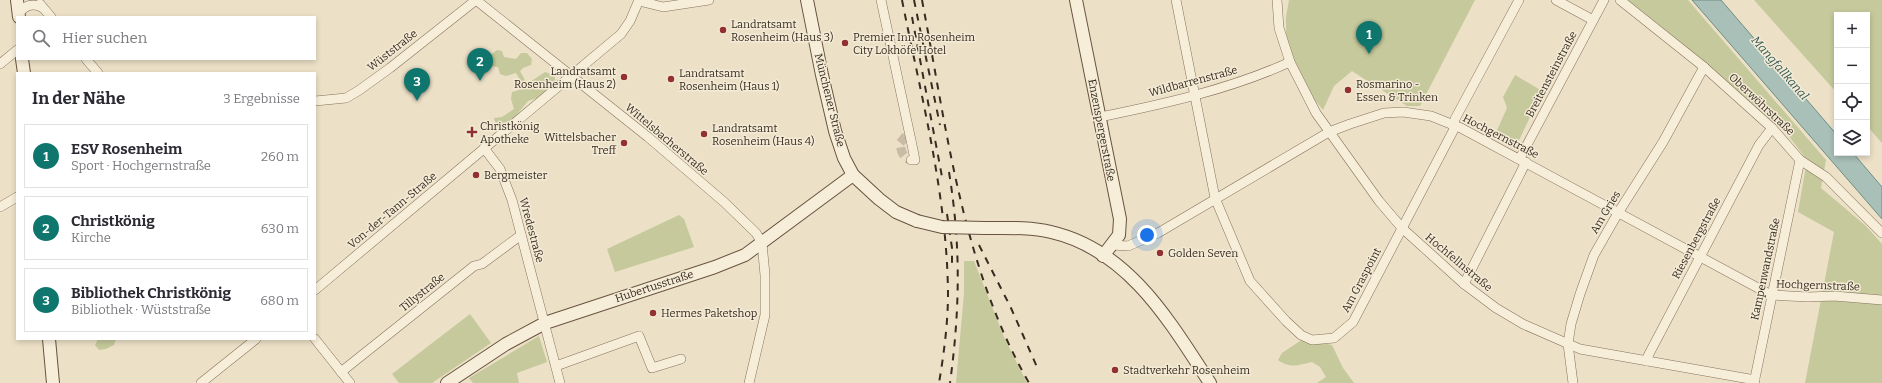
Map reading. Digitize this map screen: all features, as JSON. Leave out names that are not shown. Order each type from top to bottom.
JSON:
[{"type":"main road","points":[[17,0],[18,16]]},
{"type":"main road","name":"Münchener Straße","points":[[807,0],[836,131],[844,158],[853,175],[879,199],[896,212],[917,221],[942,227],[1032,229],[1052,233],[1076,241],[1103,256],[1123,270],[1150,296],[1210,383]]},
{"type":"main road","name":"Enzenspergerstraße","points":[[1076,0],[1120,219],[1119,235],[1103,256]]},
{"type":"main road","points":[[22,60],[24,72]]},
{"type":"main road","name":"Hubertusstraße","points":[[447,383],[500,348],[545,323],[715,267],[745,255],[796,215],[853,175]]},
{"type":"main road","points":[[49,340],[53,383]]},
{"type":"street","points":[[36,0],[50,16]]},
{"type":"street","name":"Wittelsbacherstraße","points":[[476,0],[648,137],[741,217],[762,243]]},
{"type":"street","name":"Wüststraße","points":[[316,101],[346,98],[358,91],[390,68],[476,0]]},
{"type":"street","points":[[639,1],[663,7],[709,0]]},
{"type":"street","points":[[881,0],[908,134],[915,160],[912,160]]},
{"type":"street","name":"Am Graspoint","points":[[1176,0],[1215,198],[1250,280],[1286,321],[1301,335],[1312,340],[1334,338],[1353,322],[1456,119],[1519,0]]},
{"type":"street","name":"Hochfellnstraße","points":[[1276,0],[1279,28],[1290,62],[1310,102],[1329,132],[1379,201],[1402,228],[1464,284],[1496,308],[1523,324],[1580,349],[1754,382]]},
{"type":"street","points":[[1556,0],[1594,20]]},
{"type":"street","name":"Breitensteinstraße","points":[[1464,284],[1523,160],[1604,0]]},
{"type":"street","name":"Oberwöhrstraße","points":[[1620,0],[1704,67],[1772,128],[1800,160],[1826,177],[1882,233]]},
{"type":"street","name":"Von-der-Tann-Straße","points":[[316,289],[484,148],[572,77],[621,34],[630,21],[639,1]]},
{"type":"street","points":[[18,16],[25,7],[32,5],[43,8]]},
{"type":"street","points":[[0,64],[16,51]]},
{"type":"street","points":[[87,60],[97,72]]},
{"type":"street","name":"Wildbarrenstraße","points":[[1100,117],[1194,95],[1250,78],[1290,62]]},
{"type":"street","name":"Am Gries","points":[[1574,383],[1568,344],[1571,324],[1594,256],[1618,213],[1663,142],[1704,67]]},
{"type":"street","name":"Hochgernstraße","points":[[1112,245],[1128,246],[1158,233],[1329,132],[1384,113],[1417,113],[1454,125],[1523,160],[1771,295],[1808,297],[1834,296],[1882,300]]},
{"type":"street","name":"Riesenbergstraße","points":[[1646,362],[1759,145],[1772,128]]},
{"type":"street","name":"Wredestraße","points":[[484,148],[500,169],[505,179],[560,383]]},
{"type":"street","name":"Kampenwandstraße","points":[[1754,382],[1800,160]]},
{"type":"street","points":[[0,207],[16,197]]},
{"type":"street","name":"Tillystraße","points":[[341,372],[474,266],[482,264],[521,234]]},
{"type":"street","points":[[749,383],[764,315],[765,275],[762,243]]},
{"type":"street","points":[[556,366],[639,336],[652,368],[681,359]]},
{"type":"street","points":[[201,383],[255,340]]},
{"type":"street","points":[[316,340],[350,383]]},
{"type":"green space","points":[[1289,0],[1475,0],[1420,106],[1407,106],[1352,71],[1334,86],[1323,110],[1314,99],[1286,43],[1286,17]]},
{"type":"green space","points":[[1622,0],[1688,0],[1826,160],[1821,188],[1866,226],[1882,244],[1882,383],[1805,383],[1834,232],[1798,212],[1807,160],[1788,135]]},
{"type":"green space","points":[[1754,0],[1882,0],[1882,143],[1870,129],[1870,12],[1834,12],[1834,90]]},
{"type":"green space","points":[[497,50],[502,51],[504,57],[516,59],[521,53],[527,53],[532,59],[531,65],[520,71],[526,82],[530,82],[545,72],[554,75],[556,82],[543,96],[528,101],[509,124],[500,129],[496,125],[494,118],[502,117],[514,109],[511,99],[512,92],[522,89],[522,83],[516,73],[506,76],[500,74],[498,67],[490,66],[486,62],[489,56]]},
{"type":"green space","points":[[1515,75],[1542,91],[1515,149],[1494,137],[1507,108],[1503,97]]},
{"type":"green space","points":[[679,215],[684,219],[694,247],[615,272],[607,249]]},
{"type":"green space","points":[[964,261],[974,261],[1004,337],[1027,383],[956,383],[964,293]]},
{"type":"green space","points":[[470,314],[491,343],[432,383],[399,383],[392,374]]},
{"type":"green space","points":[[539,336],[547,362],[517,373],[519,383],[473,383],[469,378]]},
{"type":"green space","points":[[1303,339],[1332,345],[1343,368],[1354,383],[1317,383],[1326,377],[1320,367],[1312,362],[1299,365],[1287,365],[1278,360],[1282,353]]},
{"type":"green space","points":[[98,340],[116,340],[114,345],[106,349],[99,350],[95,345]]},
{"type":"water","points":[[1692,0],[1721,0],[1834,132],[1834,156],[1856,156],[1882,187],[1882,219]]},
{"type":"tunnel","points":[[906,136],[900,143],[901,149],[904,156],[911,160]]},
{"type":"railway","points":[[902,0],[932,145],[947,256],[948,304],[943,360],[939,383]]},
{"type":"railway","points":[[914,0],[940,125]]},
{"type":"railway","points":[[922,0],[949,147],[972,245],[1006,338],[1029,383]]},
{"type":"railway","points":[[912,17],[943,182]]},
{"type":"railway","points":[[949,172],[956,226],[958,278],[956,329],[950,383]]},
{"type":"railway","points":[[947,214],[952,248],[952,269]]},
{"type":"railway","points":[[979,245],[1011,308],[1037,367]]},
{"type":"place","name":"Landratsamt Rosenheim (Haus 3)","points":[[723,30]]},
{"type":"place","name":"Premier Inn Rosenheim City Lokhöfe Hotel","points":[[845,43]]},
{"type":"place","name":"ESV Rosenheim","points":[[1369,54]]},
{"type":"place","name":"Landratsamt Rosenheim (Haus 2)","points":[[624,77]]},
{"type":"place","name":"Landratsamt Rosenheim (Haus 1)","points":[[671,79]]},
{"type":"place","name":"Christkönig","points":[[480,81]]},
{"type":"place","name":"Rosmarino - Essen & Trinken","points":[[1348,90]]},
{"type":"place","name":"Bibliothek Christkönig","points":[[417,101]]},
{"type":"place","name":"Christkönig Apotheke","points":[[472,132]]},
{"type":"place","name":"Landratsamt Rosenheim (Haus 4)","points":[[704,134]]},
{"type":"place","name":"Wittelsbacher Treff","points":[[624,143]]},
{"type":"place","name":"Bergmeister","points":[[476,175]]},
{"type":"place","name":"Golden Seven","points":[[1160,253]]},
{"type":"place","name":"Hermes Paketshop","points":[[653,313]]},
{"type":"place","name":"Stadtverkehr Rosenheim","points":[[1115,370]]},
{"type":"water label","name":"Mangfallkanal","points":[[1780,68]]}]
